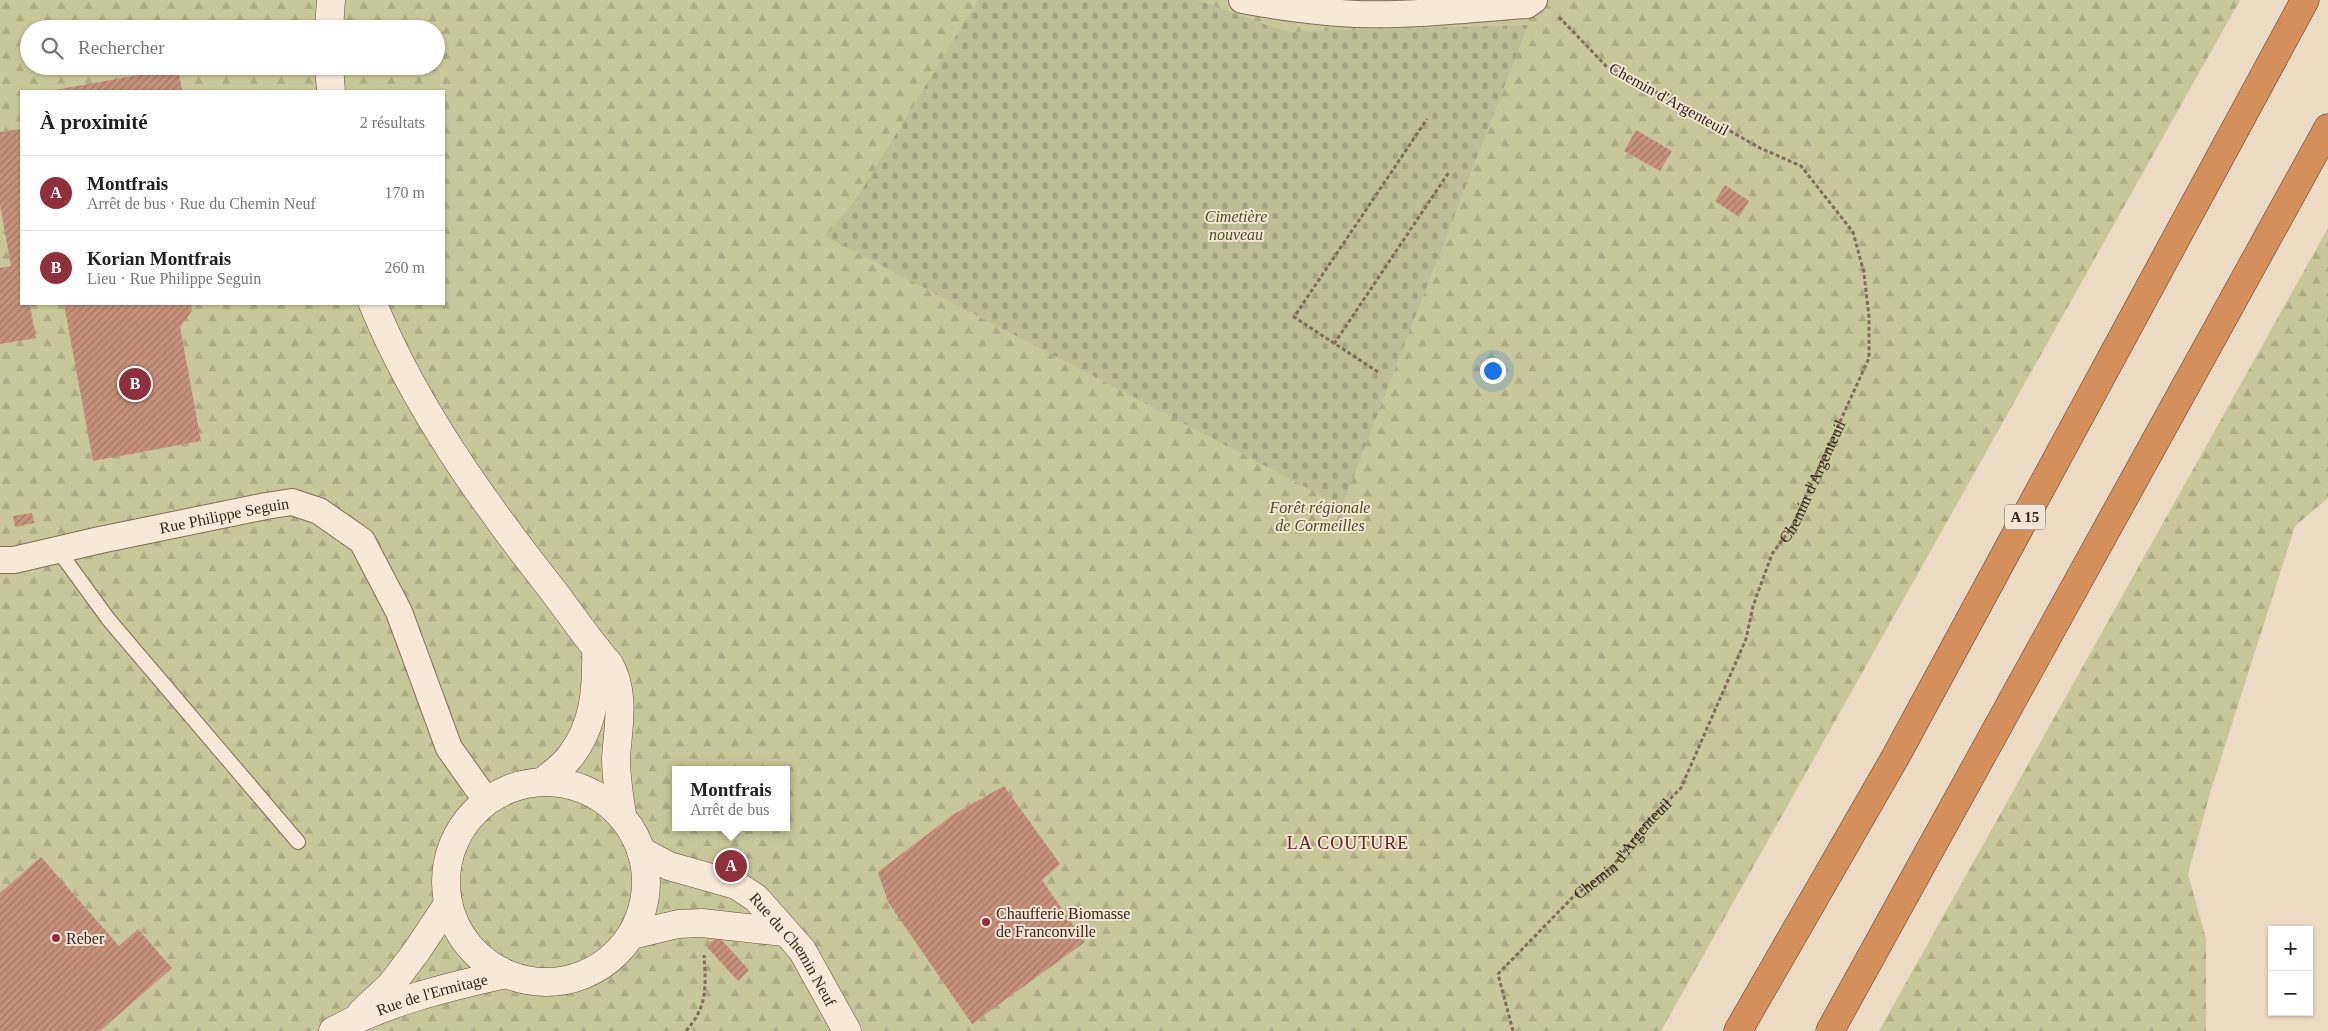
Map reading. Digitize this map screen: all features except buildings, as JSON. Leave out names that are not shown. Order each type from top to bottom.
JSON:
[{"type":"highway","name":"A 15","points":[[1738,1031],[1896,756],[2305,0]]},
{"type":"highway","points":[[1830,1031],[2328,128]]},
{"type":"street","points":[[330,20],[331,0]]},
{"type":"street","points":[[1242,0],[1287,8],[1356,14],[1539,6]]},
{"type":"street","points":[[329,75],[330,90]]},
{"type":"street","points":[[373,305],[404,374],[446,440],[511,537],[610,664],[617,678],[621,704],[617,778],[622,815]]},
{"type":"street","name":"Rue Philippe Seguin","points":[[0,560],[14,560],[211,516],[292,502],[319,511],[362,541],[399,612],[449,748],[486,800]]},
{"type":"street","points":[[543,781],[568,760],[581,742],[595,701],[596,648]]},
{"type":"street","points":[[543,781],[560,782],[594,793],[622,815],[633,832],[641,851],[646,880],[643,908],[632,935],[613,956],[590,973],[563,981],[534,982],[506,974],[480,958],[460,933],[448,904],[446,866],[460,829],[486,800],[504,790],[523,784],[543,781]]},
{"type":"street","name":"Rue du Chemin Neuf","points":[[641,851],[668,866],[736,885],[756,898],[784,932],[802,950],[847,1031]]},
{"type":"street","points":[[344,1025],[390,985],[416,952],[448,904]]},
{"type":"street","points":[[632,935],[678,924],[702,923],[784,932]]},
{"type":"street","name":"Rue de l'Ermitage","points":[[344,1025],[448,987],[506,974]]},
{"type":"lane","points":[[58,550],[109,620],[298,842]]},
{"type":"path","name":"Chemin d'Argenteuil","points":[[1513,1031],[1498,974],[1573,897],[1613,866],[1645,824],[1681,788],[1746,639],[1754,606],[1772,554],[1792,527],[1869,358],[1869,317],[1864,273],[1853,232],[1801,166],[1760,148],[1679,102],[1638,85],[1606,66],[1539,6]]},
{"type":"path","points":[[1378,372],[1294,317],[1426,119]]},
{"type":"path","points":[[1334,344],[1449,172]]},
{"type":"green space","name":"Forêt régionale de Cormeilles","points":[[0,0],[2240,0],[1661,1031],[0,1031]]},
{"type":"green space","name":"Cimetière nouveau","points":[[978,0],[1197,0],[1272,27],[1292,32],[1528,25],[1342,506],[825,236],[857,198]]},
{"type":"green space","points":[[2328,228],[2328,498],[2295,526],[2210,793],[2188,874],[2206,939],[2206,1031],[1879,1031]]},
{"type":"place","name":"Korian Montfrais","points":[[135,384]]},
{"type":"place","name":"Montfrais","points":[[731,866]]},
{"type":"place","name":"Chaufferie Biomasse de Franconville","points":[[986,922]]},
{"type":"place","name":"Reber","points":[[56,938]]},
{"type":"district","name":"LA COUTURE","points":[[1348,843]]}]
